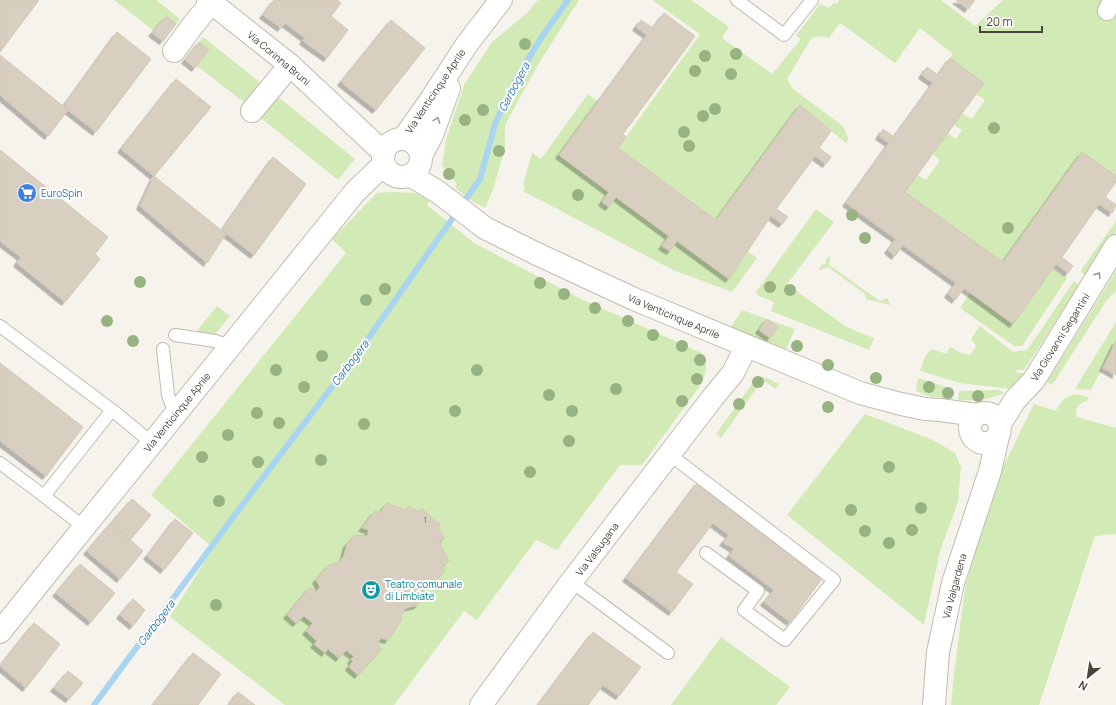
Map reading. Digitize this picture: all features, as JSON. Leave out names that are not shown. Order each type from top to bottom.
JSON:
[{"type":"street","name":"Via Venticinque Aprile","points":[[0,632],[152,443],[172,405],[222,343],[355,192],[387,177],[402,158],[430,100],[467,44],[501,0]]},
{"type":"street","points":[[174,52],[210,1]]},
{"type":"street","name":"Via Corinna Bruni","points":[[210,1],[290,65],[347,118],[402,158]]},
{"type":"street","points":[[252,111],[290,65]]},
{"type":"street","name":"Via Venticinque Aprile","points":[[402,158],[445,197],[480,225],[535,253],[634,299],[746,347],[860,393],[901,404],[925,409],[940,410],[986,426]]},
{"type":"street","name":"Via Giovanni Segantini","points":[[986,426],[1015,400],[1034,380],[1116,246]]},
{"type":"street","name":"Via Valsugana","points":[[714,396],[726,371],[728,353],[725,338]]},
{"type":"street","name":"Via Valsugana","points":[[481,705],[669,454],[733,374],[746,347]]},
{"type":"street","name":"Via Valgardena","points":[[934,705],[938,652],[953,583],[990,471],[986,426]]},
{"type":"lane","points":[[737,0],[784,35],[812,0]]},
{"type":"lane","points":[[0,326],[112,410],[152,443]]},
{"type":"lane","points":[[175,335],[222,343]]},
{"type":"lane","points":[[163,349],[172,405]]},
{"type":"lane","points":[[44,496],[112,410]]},
{"type":"lane","points":[[669,454],[834,580],[785,640],[744,610],[758,591],[706,553]]},
{"type":"lane","points":[[0,463],[84,527]]},
{"type":"lane","points":[[572,582],[668,653]]},
{"type":"green space","points":[[114,0],[156,0],[180,19],[176,24],[165,16],[154,31]]},
{"type":"green space","points":[[538,0],[579,0],[539,63],[505,125],[505,147],[494,187],[485,208],[475,203],[455,188],[457,184],[442,165],[446,140],[464,85],[492,42],[526,14]]},
{"type":"green space","points":[[652,0],[691,0],[729,27],[722,38],[772,74],[801,39],[796,36],[820,4],[829,8],[834,3],[837,4],[839,0],[941,0],[975,26],[1003,0],[1116,1],[1116,176],[1003,262],[905,192],[918,175],[926,180],[940,160],[933,155],[948,133],[956,139],[962,130],[954,125],[962,113],[972,119],[985,100],[976,94],[984,83],[950,58],[953,54],[920,28],[895,63],[840,23],[829,38],[820,36],[811,39],[787,79],[793,89],[843,126],[848,138],[847,144],[800,105],[716,220],[618,148],[700,34]]},
{"type":"green space","points":[[203,37],[261,83],[245,103],[197,66],[209,50],[199,42]]},
{"type":"green space","points":[[588,94],[598,101],[559,155],[609,192],[602,202],[609,207],[616,197],[669,236],[662,246],[670,251],[677,241],[729,279],[747,251],[757,258],[732,292],[673,270],[523,191],[525,187],[523,185],[532,153],[541,159]]},
{"type":"green space","points":[[277,96],[355,159],[338,180],[261,118]]},
{"type":"green space","points":[[377,193],[415,193],[430,200],[427,205],[474,243],[581,299],[702,353],[706,369],[700,386],[642,465],[620,465],[557,550],[536,540],[477,620],[464,611],[394,705],[285,705],[170,617],[213,548],[151,495],[346,253],[332,239]]},
{"type":"green space","points":[[816,209],[834,222],[787,284],[845,326],[874,338],[869,350],[771,311],[774,302],[757,295],[756,292]]},
{"type":"green space","points":[[1116,221],[1116,232],[1086,275],[1082,273],[1081,270]]},
{"type":"green space","points":[[829,256],[829,265],[880,301],[887,298],[891,305],[866,299],[865,294],[828,267],[820,270],[819,269],[822,264],[824,265],[826,263],[825,261]]},
{"type":"green space","points":[[1053,269],[1067,278],[1022,346],[1014,346],[960,308],[970,293],[1013,324]]},
{"type":"green space","points":[[1116,271],[1116,291],[1107,300],[1052,385],[1047,382]]},
{"type":"green space","points":[[1074,281],[1079,285],[1024,370],[1016,370],[1016,372],[1026,374],[1011,389],[960,383],[920,371],[925,357],[931,349],[947,354],[950,347],[961,353],[970,355],[976,346],[971,339],[980,326],[1013,352],[1027,350]]},
{"type":"green space","points":[[217,306],[230,316],[215,334],[195,333]]},
{"type":"green space","points":[[742,310],[795,329],[785,351],[731,328]]},
{"type":"green space","points":[[1116,322],[1116,341],[1091,390],[1075,389]]},
{"type":"green space","points":[[757,377],[767,378],[779,384],[775,389],[766,382],[761,382],[721,438],[716,434]]},
{"type":"green space","points":[[918,378],[953,389],[951,399],[928,396],[916,391]]},
{"type":"green space","points":[[999,390],[1004,393],[982,400],[958,400],[959,391]]},
{"type":"green space","points":[[1076,394],[1089,397],[1087,401],[1078,406],[1076,411],[1077,417],[1116,428],[1116,534],[1095,536],[1039,705],[951,705],[965,588],[992,489],[1034,404],[1056,411],[1059,404],[1069,396]]},
{"type":"green space","points":[[865,414],[933,440],[955,453],[961,467],[958,502],[940,551],[924,625],[787,515]]},
{"type":"green space","points":[[721,637],[790,687],[776,705],[671,705]]},
{"type":"building","points":[[0,0],[39,0],[0,52]]},
{"type":"building","points":[[274,0],[337,0],[341,3],[331,16],[348,30],[327,58],[303,41],[305,38],[285,23],[281,28],[263,15]]},
{"type":"building","points":[[956,0],[975,0],[968,9]]},
{"type":"building","points":[[664,13],[695,36],[623,134],[626,137],[618,148],[716,220],[800,105],[831,131],[819,148],[831,157],[826,164],[815,156],[776,209],[788,217],[782,224],[771,216],[729,279],[677,241],[670,251],[662,246],[669,236],[616,197],[609,207],[602,202],[609,192],[559,155],[647,35],[636,27],[641,20],[653,28]]},
{"type":"building","points":[[166,16],[176,24],[163,41],[152,33]]},
{"type":"building","points":[[391,20],[425,48],[376,110],[341,82]]},
{"type":"building","points":[[117,32],[151,59],[96,132],[68,110],[65,104]]},
{"type":"building","points":[[199,42],[209,50],[195,68],[185,60]]},
{"type":"building","points":[[0,55],[68,110],[48,136],[0,95]]},
{"type":"building","points":[[950,58],[984,83],[905,192],[1003,262],[1082,152],[1116,176],[1116,182],[1105,197],[1116,205],[1112,213],[1099,204],[1062,257],[1073,266],[1068,273],[1056,264],[1013,324],[964,288],[955,300],[948,294],[956,283],[903,245],[895,256],[888,250],[896,239],[846,203],[889,143],[879,136],[883,129],[894,137],[933,83],[922,75],[927,67],[938,75]]},
{"type":"building","points":[[176,79],[211,107],[154,176],[121,149]]},
{"type":"building","name":"EuroSpin","points":[[0,150],[108,237],[95,254],[100,259],[65,302],[17,263],[21,257],[0,241]]},
{"type":"building","points":[[273,157],[306,184],[254,255],[222,230]]},
{"type":"building","points":[[154,176],[226,234],[207,263],[140,206]]},
{"type":"building","points":[[767,319],[778,327],[770,338],[759,330]]},
{"type":"building","points":[[1116,341],[1116,375],[1103,368]]},
{"type":"building","points":[[0,363],[83,427],[46,476],[0,441]]},
{"type":"building","points":[[698,482],[824,576],[790,622],[764,602],[774,590],[729,556],[734,549],[723,542],[729,535],[713,523],[676,572],[693,584],[672,612],[626,578]]},
{"type":"building","points":[[132,499],[151,515],[130,540],[111,523]]},
{"type":"building","name":"Teatro comunale di Limbiate","points":[[387,503],[406,510],[408,506],[419,512],[422,509],[440,524],[438,529],[445,538],[439,542],[449,561],[442,567],[445,571],[431,586],[429,580],[422,585],[425,594],[418,605],[406,608],[401,616],[401,621],[388,640],[381,638],[377,643],[382,649],[358,675],[349,667],[354,656],[346,650],[339,658],[328,649],[325,653],[314,644],[317,641],[306,631],[313,623],[304,616],[296,623],[287,615],[310,587],[316,592],[320,587],[316,580],[329,565],[339,562],[344,556],[347,544],[355,535],[367,536],[369,530],[362,528],[375,511],[379,513]]},
{"type":"building","points":[[175,519],[193,533],[164,570],[147,556]]},
{"type":"building","points":[[111,523],[143,551],[120,579],[87,551]]},
{"type":"building","points":[[80,564],[115,593],[91,622],[56,593]]},
{"type":"building","points":[[133,599],[145,610],[133,626],[120,615]]},
{"type":"building","points":[[34,623],[60,644],[26,688],[0,666]]},
{"type":"building","points":[[593,632],[641,667],[619,696],[603,685],[588,705],[538,705]]},
{"type":"building","points":[[193,653],[221,674],[198,705],[153,705]]},
{"type":"building","points":[[68,671],[83,683],[69,699],[54,688]]},
{"type":"building","points":[[238,692],[255,705],[229,705]]},
{"type":"waterway","name":"Garbogera","points":[[94,705],[243,504],[363,346],[480,179],[495,124],[518,76],[541,38],[568,0]]},
{"type":"place","name":"EuroSpin","points":[[27,193]]},
{"type":"place","name":"Teatro comunale di Limbiate","points":[[371,590]]}]
